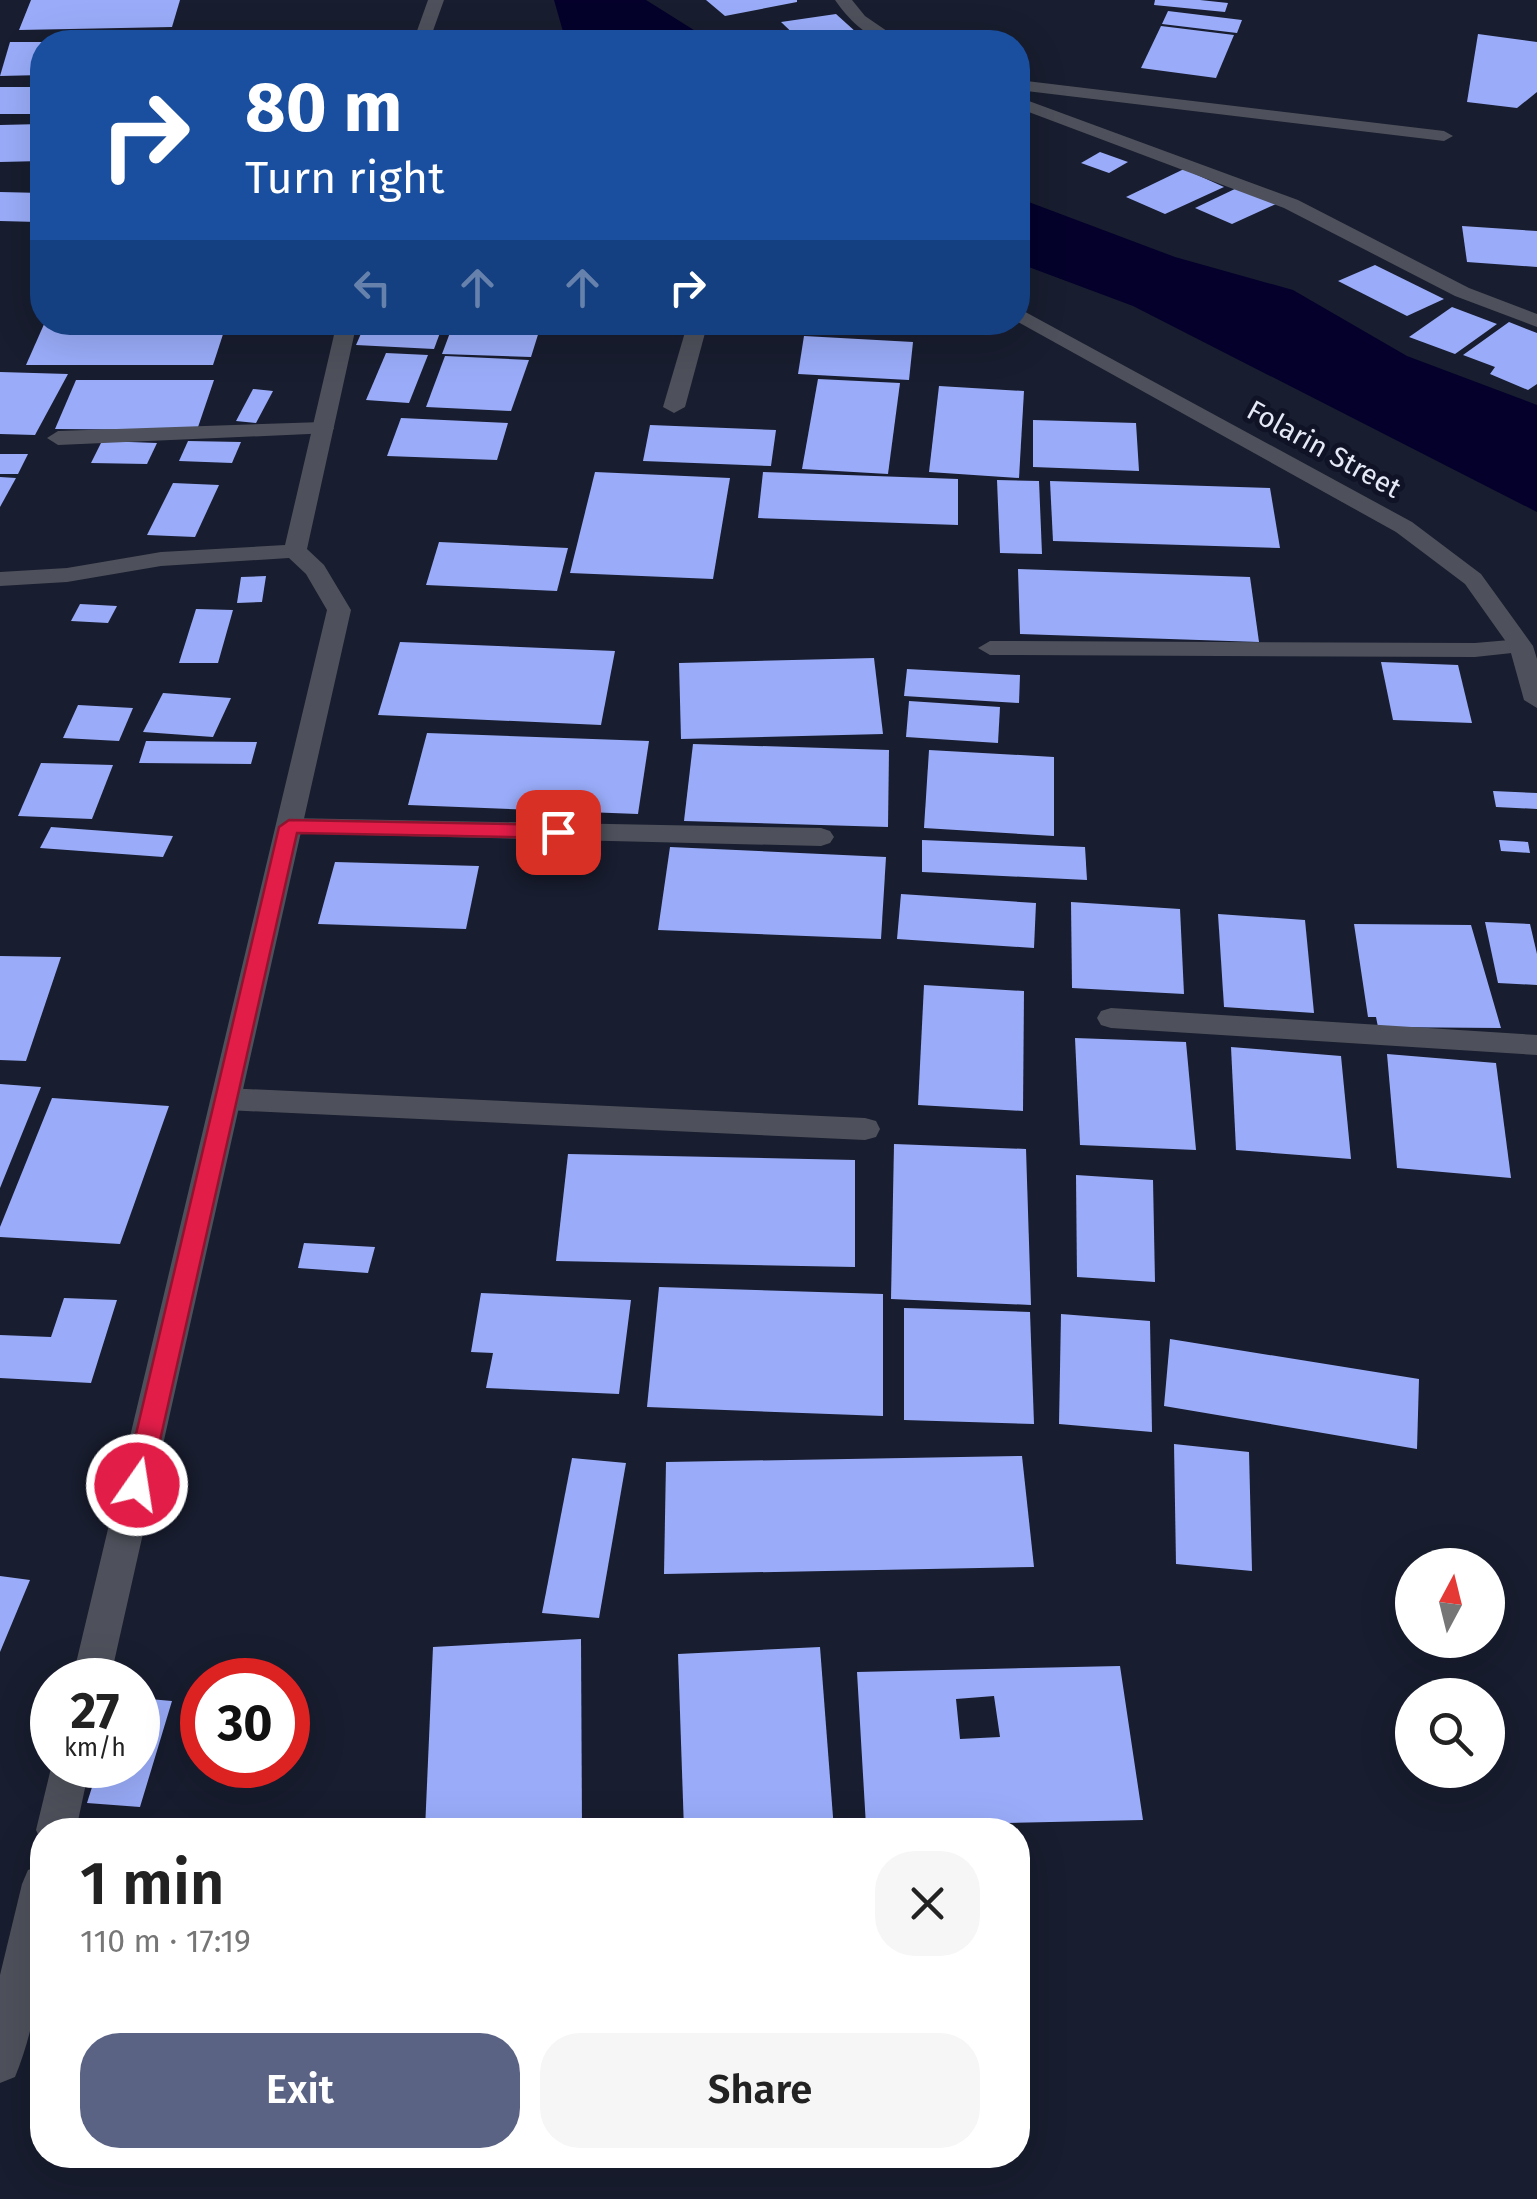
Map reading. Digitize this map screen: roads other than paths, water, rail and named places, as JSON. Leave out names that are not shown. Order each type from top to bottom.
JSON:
[{"type":"street","points":[[425,30],[436,0]]},
{"type":"street","points":[[843,0],[859,20],[875,30]]},
{"type":"street","points":[[1030,86],[1444,136]]},
{"type":"street","points":[[1030,106],[1291,204],[1462,292],[1537,321]]},
{"type":"street","name":"Folarin Street","points":[[1030,321],[1404,528],[1473,579],[1521,646],[1537,700]]},
{"type":"street","points":[[294,551],[344,335]]},
{"type":"street","points":[[674,406],[694,335]]},
{"type":"street","points":[[58,438],[323,428]]},
{"type":"street","points":[[0,578],[67,575],[160,559],[294,551],[316,570],[339,610],[97,1658]]},
{"type":"street","points":[[990,648],[1475,650],[1521,646]]},
{"type":"street","points":[[289,827],[821,837]]},
{"type":"street","points":[[1111,1018],[1537,1045]]},
{"type":"street","points":[[226,1099],[865,1129]]},
{"type":"street","points":[[59,1818],[66,1788]]},
{"type":"street","points":[[0,2062],[30,1935]]}]
